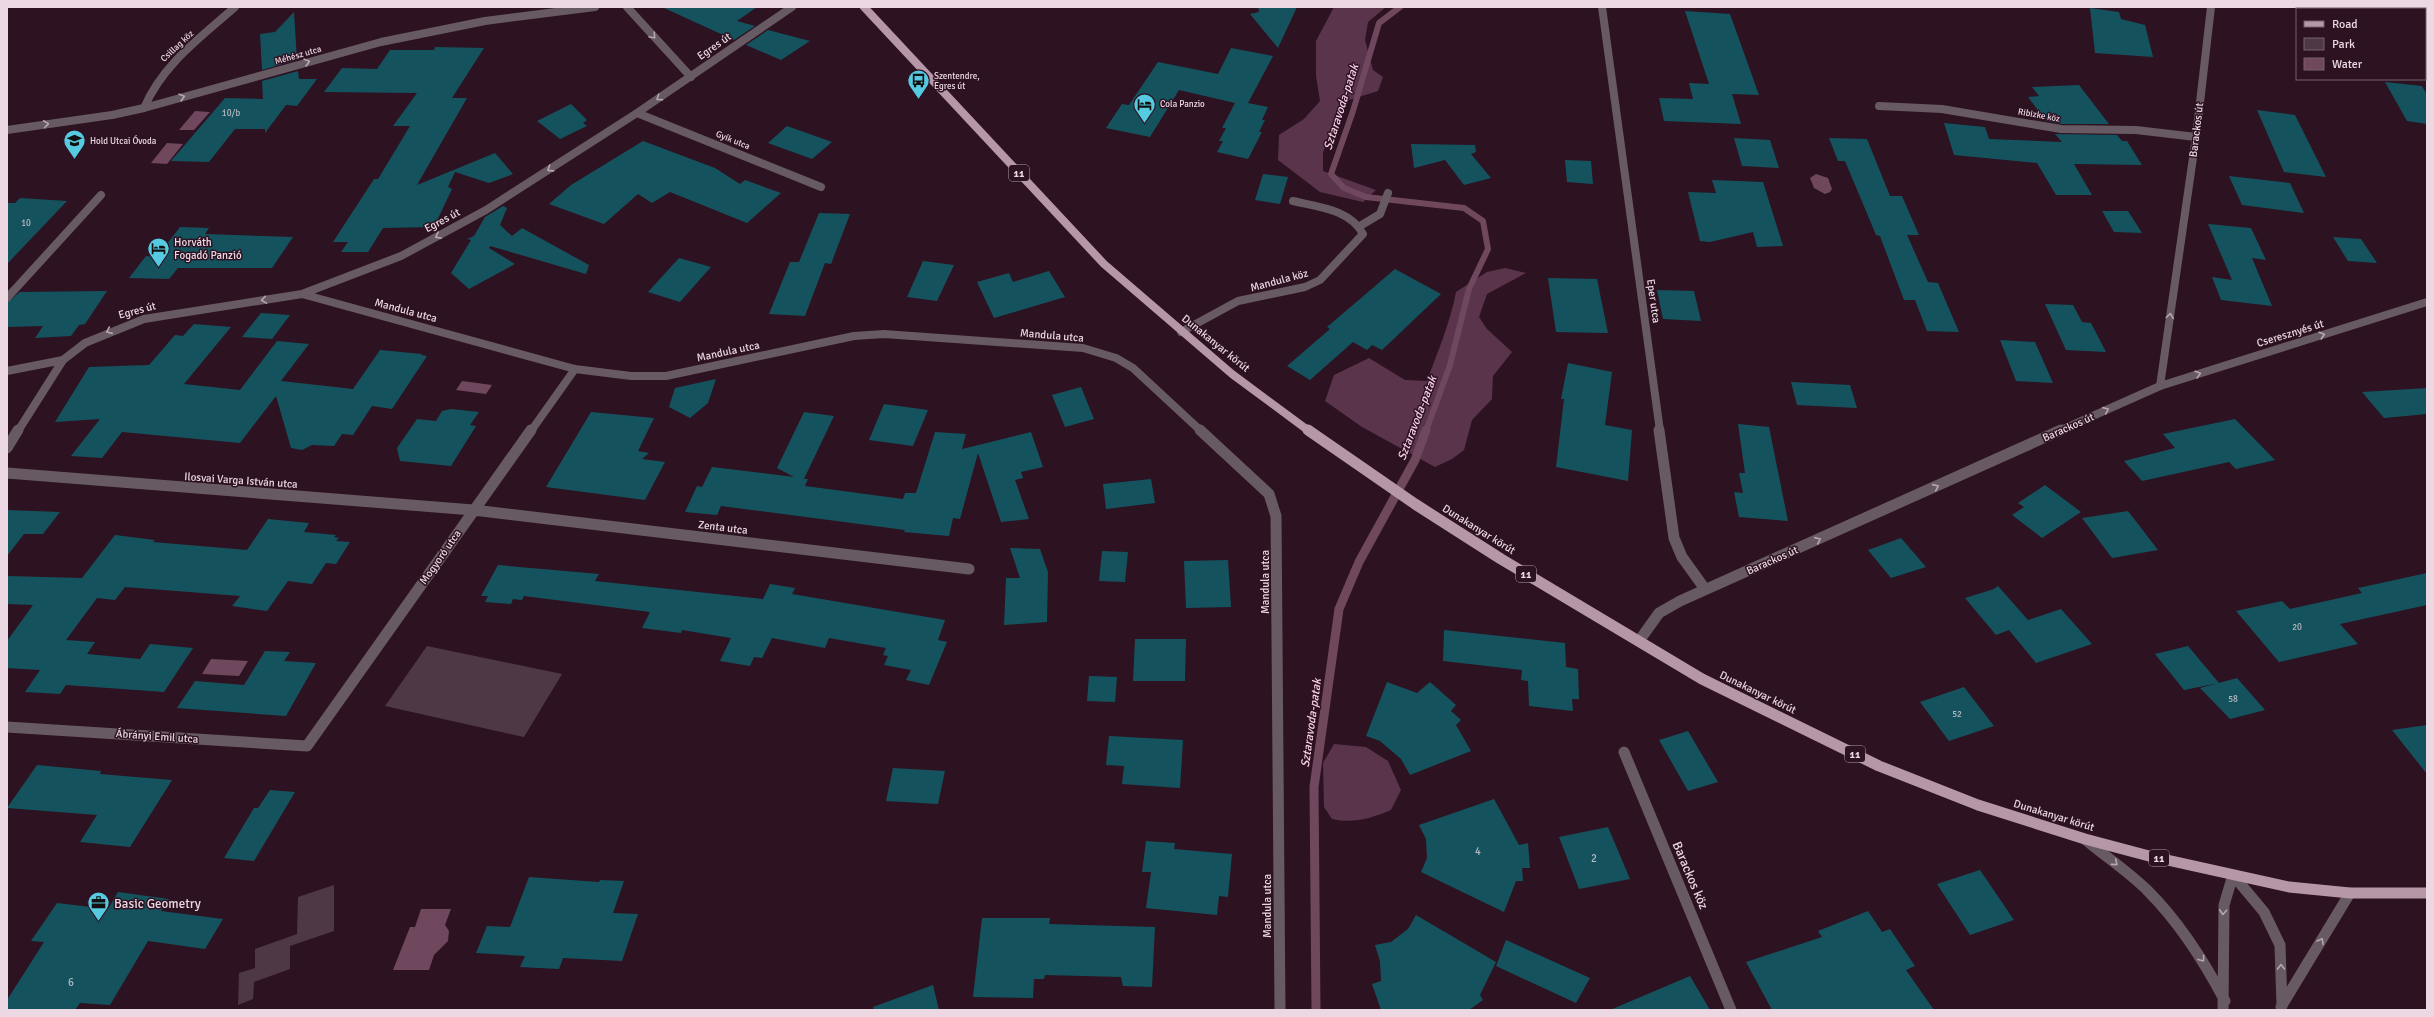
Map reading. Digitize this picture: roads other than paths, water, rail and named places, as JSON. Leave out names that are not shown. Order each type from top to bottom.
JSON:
[{"type":"main road","name":"Dunakanyar körút","points":[[864,7],[1104,264],[1180,332],[1244,383],[1415,504],[1702,679],[1879,766],[1978,805],[2085,838],[2233,875]]},
{"type":"main road","name":"11","points":[[2233,875],[2289,886],[2350,893],[2427,893]]},
{"type":"street","name":"Csillag köz","points":[[144,108],[150,91],[169,65],[235,7]]},
{"type":"street","name":"Méhész utca","points":[[7,130],[112,115],[144,108],[381,42],[484,21],[595,7]]},
{"type":"street","points":[[627,7],[691,76]]},
{"type":"street","name":"Egres út","points":[[63,360],[86,343],[108,332],[144,319],[302,294],[357,274],[445,233],[486,210],[638,113],[792,7]]},
{"type":"street","name":"Eper utca","points":[[1602,7],[1674,538],[1682,557],[1705,589]]},
{"type":"street","name":"Barackos út","points":[[1639,641],[1659,613],[1680,601],[2160,386],[2196,138],[2211,7]]},
{"type":"street","name":"Ribizke köz","points":[[1879,106],[1942,109],[2061,129],[2136,130],[2196,138]]},
{"type":"street","name":"Gyík utca","points":[[638,113],[821,187]]},
{"type":"street","points":[[1293,201],[1347,216],[1360,226],[1378,217],[1386,207],[1388,193]]},
{"type":"street","points":[[7,298],[101,195]]},
{"type":"street","name":"Mandula köz","points":[[1180,332],[1222,308],[1238,301],[1305,286],[1320,280],[1363,234],[1360,226]]},
{"type":"street","name":"Mandula utca","points":[[302,294],[575,369],[632,376],[666,376],[854,336],[884,334],[1084,348],[1116,358],[1133,368],[1269,494],[1276,516],[1280,1010]]},
{"type":"street","name":"Cseresznyés út","points":[[2160,386],[2427,302]]},
{"type":"street","points":[[7,371],[63,360]]},
{"type":"street","points":[[7,448],[63,360]]},
{"type":"street","name":"Mogyoró utca","points":[[307,746],[473,510],[575,369]]},
{"type":"street","name":"Ilosvai Varga István utca","points":[[7,473],[473,510]]},
{"type":"street","name":"Zenta utca","points":[[473,510],[969,569]]},
{"type":"street","name":"Ábrányi Emil utca","points":[[7,727],[307,746]]},
{"type":"street","name":"Barackos köz","points":[[1624,752],[1731,1010]]},
{"type":"street","points":[[2085,838],[2147,890],[2174,920],[2206,965],[2224,1006]]},
{"type":"street","points":[[2224,1006],[2224,905],[2233,875]]},
{"type":"street","points":[[2233,875],[2264,912],[2280,945],[2280,1008]]},
{"type":"street","points":[[2280,1008],[2350,893]]},
{"type":"water","points":[[195,111],[210,112],[194,130],[179,130]]},
{"type":"water","points":[[167,143],[183,144],[167,164],[151,163]]},
{"type":"water","points":[[1816,174],[1828,178],[1832,189],[1830,192],[1825,194],[1814,188],[1810,178]]},
{"type":"water","points":[[462,381],[492,385],[486,394],[456,390]]},
{"type":"water","points":[[211,659],[248,661],[239,676],[202,674]]},
{"type":"water","points":[[421,909],[451,909],[445,925],[449,931],[448,941],[434,955],[429,970],[393,970],[410,927],[415,927]]},
{"type":"waterway","name":"Sztaravoda-patak","points":[[1400,7],[1379,23],[1353,111],[1331,174],[1344,188],[1366,197],[1464,208],[1483,221],[1488,249],[1469,289],[1450,365],[1426,431]]},
{"type":"waterway","name":"Sztaravoda-patak","points":[[1316,1010],[1314,787],[1339,609],[1359,562],[1415,460],[1426,430]]},
{"type":"place","name":"Szentendre, Egres út","points":[[919,100]]},
{"type":"place","name":"Cola Panzio","points":[[1144,124]]},
{"type":"place","name":"Hold Utcai Óvoda","points":[[75,160]]},
{"type":"place","name":"Horváth Fogadó Panzió","points":[[158,268]]},
{"type":"place","name":"Basic Geometry","points":[[99,922]]}]
